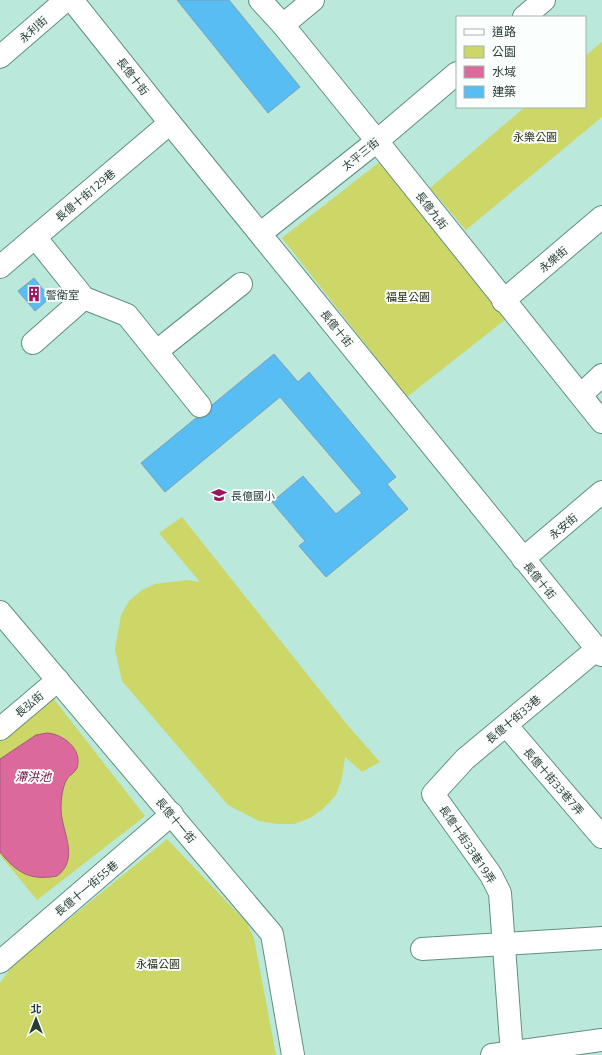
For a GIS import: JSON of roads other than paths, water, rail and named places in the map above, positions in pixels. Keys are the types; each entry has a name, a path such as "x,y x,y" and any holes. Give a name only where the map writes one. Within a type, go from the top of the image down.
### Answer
{"street":[{"name":"永利街","path":"0,57 66,0"},
{"name":"長億十街","path":"72,0 599,652"},
{"name":"長億九街","path":"260,0 283,25 377,141 503,301 602,422"},
{"path":"283,25 313,0"},
{"path":"525,16 544,0"},
{"name":"太平三街","path":"261,233 377,141 456,74"},
{"name":"長億十街129巷","path":"0,267 170,123"},
{"name":"永樂街","path":"503,301 602,217"},
{"path":"35,237 84,298 127,315 200,406"},
{"path":"157,351 241,284"},
{"path":"33,343 84,298"},
{"path":"581,395 602,375"},
{"name":"永安街","path":"523,559 602,492"},
{"name":"長億十一街","path":"0,612 272,934 293,1055"},
{"name":"長億十街33巷","path":"433,794 466,759 506,725 599,652"},
{"name":"長弘街","path":"0,728 58,680"},
{"name":"長億十街33巷7弄","path":"506,725 602,837"},
{"name":"長億十街33巷19弄","path":"433,794 494,881 500,893 505,943 505,1054 602,1040"},
{"name":"長億十一街55巷","path":"0,962 172,814"},
{"path":"422,949 602,938"}],"water":[{"name":"滯洪池","path":"47,733 59,736 70,744 77,755 78,761 76,770 65,783 62,798 62,818 69,853 67,862 64,869 57,876 39,877 25,874 18,870 0,852 0,759 36,735"}],"place":[{"name":"警衛室","path":"34,294"},
{"name":"長億國小","path":"219,495"}],"park label":[{"name":"永樂公園","path":"535,136"},
{"name":"福星公園","path":"408,296"},
{"name":"永福公園","path":"158,963"}]}
